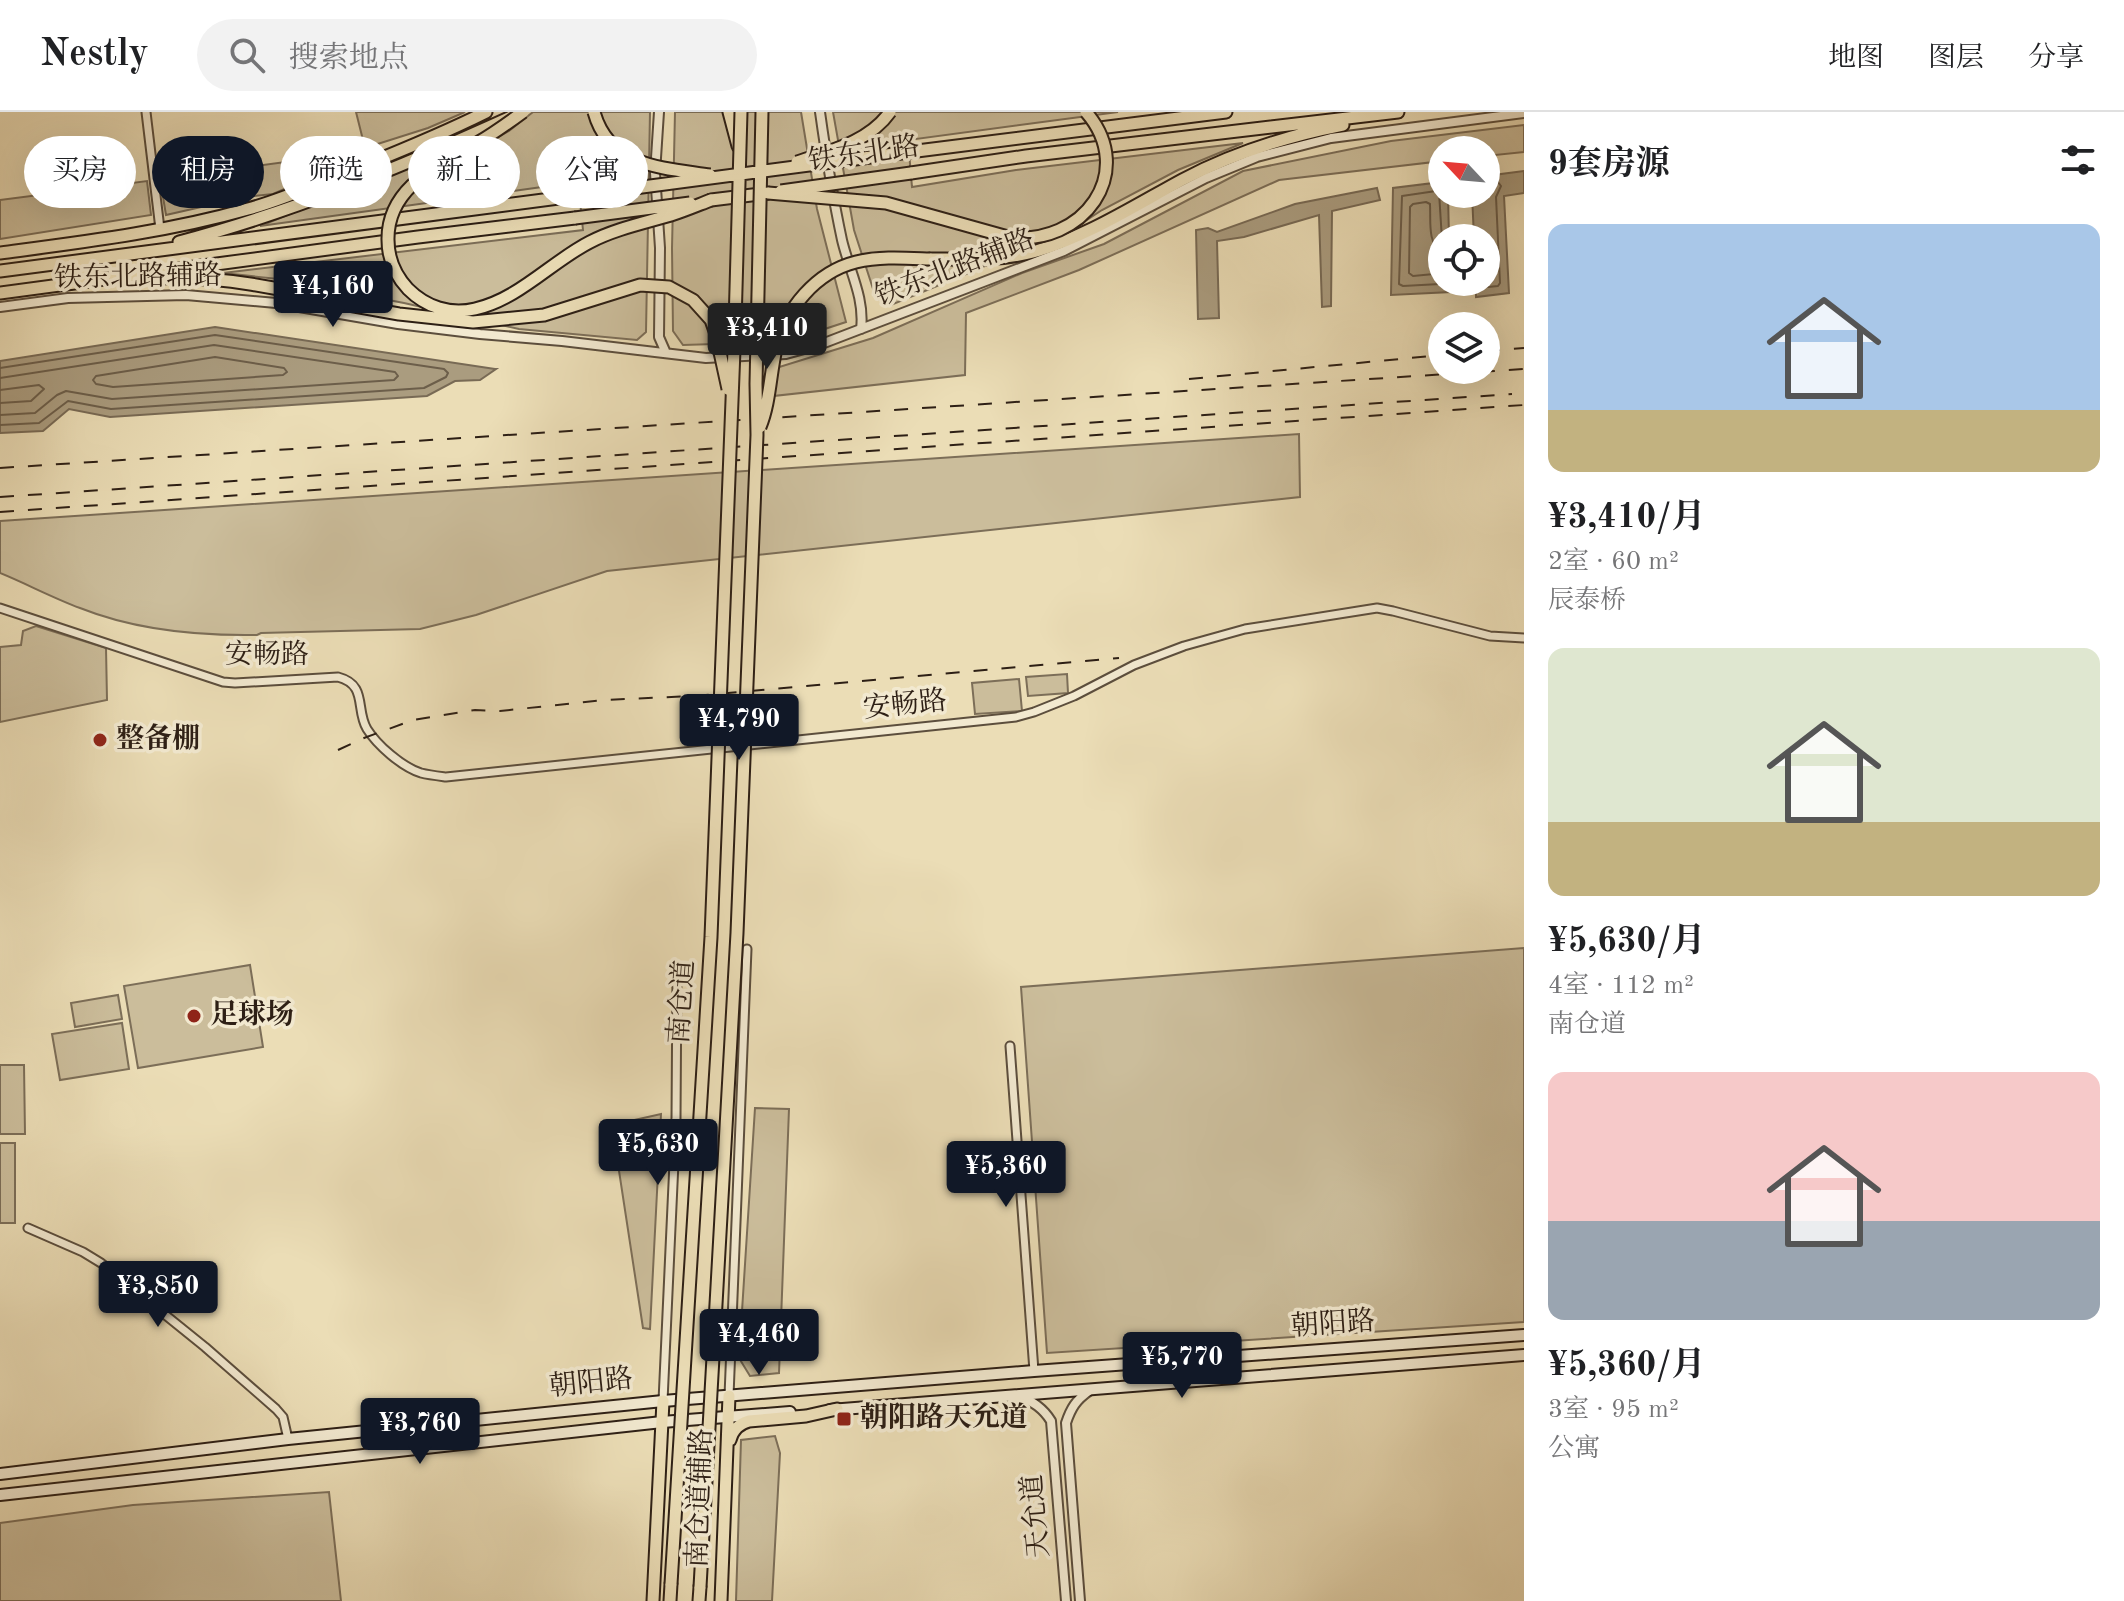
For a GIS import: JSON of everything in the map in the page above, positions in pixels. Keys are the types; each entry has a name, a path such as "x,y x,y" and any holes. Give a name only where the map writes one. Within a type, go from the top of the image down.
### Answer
{"main road":[{"path":"0,253 160,229 245,210 420,143 486,112"},
{"path":"522,112 500,129 424,174 403,194 392,213 388,225 388,248 397,276 412,292 433,306 456,311 482,307 526,285 571,253 601,237 711,200"},
{"path":"0,271 138,254 279,213 444,148 522,112"},
{"path":"594,112 599,128 608,140 620,152 635,160 652,166 723,177"},
{"path":"729,112 740,152"},
{"path":"731,406 741,112"},
{"path":"757,435 762,112"},
{"path":"760,159 768,112"},
{"path":"773,170 850,144 878,126 890,112"},
{"path":"768,193 886,203 1017,238 1049,235 1081,218 1094,203 1102,185 1106,165 1104,150 1094,123 1086,112"},
{"name":"铁东北路","path":"138,254 1226,112"},
{"name":"铁东北路","path":"103,280 1026,156 1398,112"},
{"path":"757,435 763,422 782,328 800,299 824,277 851,264 878,258 985,260 1031,253 1074,237 1210,166 1255,148 1297,134 1390,113"},
{"path":"0,293 103,280 209,279 278,288 399,314 473,322 544,315 640,285 669,287 693,300 711,320 731,406"},
{"name":"南仓道","path":"670,1601 711,937 731,406"},
{"name":"南仓道","path":"699,1601 737,933 757,435"},
{"name":"朝阳路","path":"0,1474 288,1439 663,1401 1524,1335"},
{"name":"朝阳路","path":"0,1495 662,1422 1524,1355"},
{"name":"南仓道辅路","path":"721,1601 729,1396"},
{"name":"南仓道辅路","path":"653,1601 663,1401"},
{"path":"727,1448 740,1424 837,1409"},
{"path":"155,1456 157,1478"}],"street":[{"path":"146,112 160,229"},
{"path":"659,112 655,173 660,248 659,337 666,353"},
{"path":"820,112 842,242 860,299 863,315 861,329"},
{"name":"铁东北路辅路","path":"0,307 68,298 152,295 222,297 398,324 706,358 786,354 819,345 1064,251 1206,178 1257,157 1331,138 1524,113"},
{"name":"安畅路","path":"0,608 223,682 348,679 357,689 366,727 388,753 419,772 446,777 1016,717 1074,696 1134,665 1184,646 1245,629 1377,608 1490,636 1524,638"},
{"path":"729,1396 747,949"},
{"path":"663,1401 676,1119 677,973"},
{"path":"1010,1046 1034,1371"},
{"path":"28,1228 83,1252 122,1279 276,1409 283,1417 288,1439"},
{"name":"天允道","path":"1080,1601 1066,1423 1072,1407 1089,1391"},
{"name":"天允道","path":"1019,1396 1033,1401 1051,1421 1066,1601"}],"shaded area":[{"path":"356,112 465,112 392,139 392,136 362,136"},
{"path":"533,112 650,112 646,332 637,340 519,329 278,279 223,273 583,230 581,208 648,208 648,136 536,136 536,188 520,190 520,136 500,136"},
{"path":"675,112 801,112 817,209 846,322 785,342 683,345 673,331"},
{"path":"833,112 1118,112 908,140 912,187 1016,170 1243,143 1178,170 1079,225 891,305 876,298 854,230"},
{"path":"1524,125 1524,152 1500,155 1500,136 1433,136"},
{"path":"1428,137 1428,163 1279,180 1079,270 966,313 965,375 773,396 776,368 873,338 1022,273 1104,244 1243,171"},
{"path":"280,163 280,191 264,195 264,165"},
{"path":"408,167 408,206 392,208 392,173"},
{"path":"147,181 151,215 0,239 0,200 24,197 24,208 136,208 136,182"},
{"path":"165,208 197,208 166,215"},
{"path":"305,208 390,208 260,226"},
{"path":"1299,434 1300,497 607,571 476,615 420,629 257,635 167,630 101,616 0,573 0,521"},
{"path":"36,626 106,648 107,700 0,722 0,647 21,645 23,631"},
{"path":"1067,674 1068,693 1028,696 1026,677"},
{"path":"1019,679 1022,711 975,714 972,683"},
{"path":"1524,948 1524,1322 1047,1353 1021,987"},
{"name":"足球场","path":"250,965 263,1047 138,1068 124,986"},
{"path":"118,995 122,1019 75,1027 71,1003"},
{"path":"122,1023 129,1069 60,1080 52,1034"},
{"path":"0,1065 24,1065 25,1134 0,1134"},
{"path":"755,1108 789,1109 779,1373 750,1376 739,1358"},
{"path":"661,1114 650,1329 643,1328 612,1125"},
{"path":"0,1143 15,1143 15,1223 0,1223"},
{"path":"775,1436 780,1453 772,1601 736,1601 741,1440"},
{"path":"329,1492 341,1601 0,1601 0,1523 133,1505"}],"water":[{"path":"1524,171 1524,193 1504,196 1509,293 1500,294 1500,224 1473,224 1473,208 1500,208 1500,174"},
{"path":"1428,184 1428,208 1448,208 1449,224 1428,224 1428,293 1391,295 1393,188"},
{"path":"1377,188 1380,200 1332,211 1331,306 1322,307 1319,215 1244,237 1217,241 1219,318 1198,319 1196,230 1208,228 1217,232 1295,204"},
{"path":"215,327 496,369 480,380 455,381 427,396 110,417 69,409 43,431 0,433 0,361"}],"railway":[{"path":"1500,350 1524,348"},
{"path":"1189,379 1428,356"},
{"path":"0,468 1524,369"},
{"path":"0,497 1512,394"},
{"path":"0,512 1524,405"},
{"path":"338,750 413,720 475,710 500,711 604,700 694,696 1119,658"}],"place":[{"name":"整备棚","path":"100,740"},
{"name":"足球场","path":"194,1016"},
{"name":"朝阳路天允道","path":"844,1419"}]}
